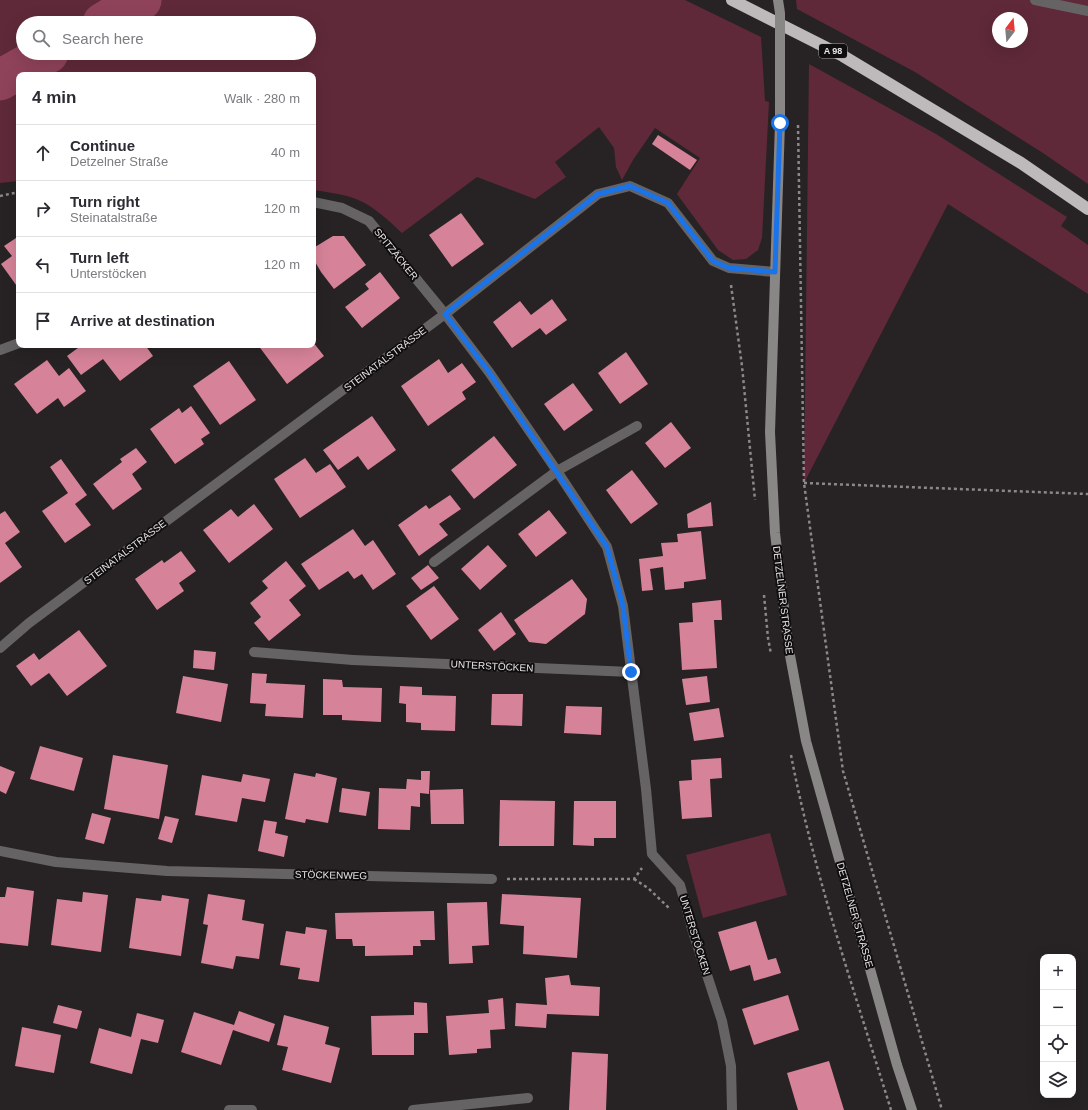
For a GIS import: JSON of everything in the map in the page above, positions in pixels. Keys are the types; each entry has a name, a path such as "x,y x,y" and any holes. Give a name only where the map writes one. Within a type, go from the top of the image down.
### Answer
{"highway":[{"name":"A 98","path":"732,0 843,56 1021,163 1088,209"}],"street":[{"name":"DETZELNER STRASSE","path":"778,0 780,13 780,123 770,432 775,533 789,650 806,741 895,1058 912,1110"},
{"path":"1035,0 1088,11"},
{"name":"STEINATALSTRASSE","path":"0,648 29,623 445,314 598,194 630,186 668,203 713,261 729,268 775,272"},
{"name":"SPITZÄCKER","path":"316,203 342,208 369,221 445,314"},
{"path":"445,314 489,372 607,547 623,606 652,854"},
{"path":"0,350 16,344"},
{"path":"434,562 557,471 638,426"},
{"name":"UNTERSTÖCKEN","path":"254,652 353,660 631,672"},
{"name":"STÖCKENWEG","path":"0,851 56,862 167,871 492,879"},
{"name":"UNTERSTÖCKEN","path":"652,854 680,885 693,932 722,1021 731,1066 732,1110"},
{"path":"413,1110 528,1098"},
{"path":"229,1110 252,1110"}],"path":[{"path":"798,118 804,483 843,771 942,1110"},
{"path":"0,196 16,193"},
{"path":"804,483 1088,494"},
{"path":"634,878 652,854"},
{"path":"492,879 634,878 648,888 670,910"}],"shaded area":[{"path":"0,0 685,0 761,37 765,101 769,102 762,238 758,250 746,259 733,260 718,250 677,194 700,158 655,128 633,160 622,180 616,167 614,148 599,127 555,162 566,177 535,199 477,177 402,233 381,214 363,202 335,193 316,190 316,72 16,72 16,181 0,183"},
{"path":"796,0 1088,0 1088,184 1043,153 915,72 797,9"},
{"path":"809,64 936,134 1067,217 1061,226 1088,245 1088,294 948,204 804,483"},
{"path":"770,833 787,895 703,918 686,855"}],"building":[{"path":"658,135 697,160 690,170 652,144"},
{"path":"461,213 484,244 452,267 429,235"},
{"path":"333,236 344,236 366,265 334,289 316,263 316,246"},
{"path":"16,238 16,285 1,264 12,256 4,246"},
{"path":"380,272 400,298 362,328 345,307 369,289 365,284"},
{"path":"552,299 567,320 546,335 540,328 512,348 493,322 520,301 531,315"},
{"path":"316,346 324,356 287,384 260,348 316,348"},
{"path":"78,348 147,348 153,356 120,381 103,359 81,375 67,356"},
{"path":"626,352 648,384 620,404 598,373"},
{"path":"439,359 448,373 462,363 476,382 462,392 466,399 428,426 401,386"},
{"path":"47,360 59,376 69,368 86,391 64,407 58,398 37,414 14,384"},
{"path":"229,361 256,400 220,425 193,386"},
{"path":"573,383 593,410 564,431 544,404"},
{"path":"191,406 210,433 201,439 204,444 175,464 150,429 179,408 182,413"},
{"path":"372,416 396,450 368,470 358,456 338,470 323,450"},
{"path":"671,422 691,448 665,468 645,443"},
{"path":"494,436 517,465 474,499 451,470"},
{"path":"136,448 147,462 132,474 142,489 113,510 93,484 122,462 120,459"},
{"path":"305,458 316,473 330,464 346,487 300,518 274,479"},
{"path":"61,459 87,495 75,504 91,525 65,543 42,511 68,493 50,467"},
{"path":"632,470 658,504 631,524 606,490"},
{"path":"450,495 461,509 439,524 448,535 419,556 398,525 426,505 429,509"},
{"path":"711,502 713,526 688,528 687,514"},
{"path":"254,504 273,529 229,563 203,530 231,509 238,517"},
{"path":"549,510 567,533 536,557 518,534"},
{"path":"5,511 20,532 5,543 22,567 0,583 0,514"},
{"path":"353,529 365,546 373,540 396,574 373,590 362,574 354,579 348,571 319,590 301,564"},
{"path":"701,531 706,579 684,582 684,588 665,590 663,567 650,569 653,590 642,591 639,559 663,556 661,543 678,542 677,534"},
{"path":"488,545 507,566 480,590 461,569"},
{"path":"181,551 196,571 179,583 184,591 157,610 135,579 162,560 164,563"},
{"path":"286,561 306,586 289,600 301,615 269,641 254,623 261,617 250,603 268,588 262,581"},
{"path":"428,565 439,578 421,590 411,578"},
{"path":"572,579 587,599 585,614 546,644 529,642 514,620"},
{"path":"434,586 459,619 431,640 406,606"},
{"path":"721,600 722,620 714,620 717,668 682,670 679,623 693,622 692,603"},
{"path":"501,612 516,634 494,651 478,630"},
{"path":"79,630 107,666 67,696 49,673 31,686 16,666 34,653 39,660"},
{"path":"194,650 216,652 214,670 193,668"},
{"path":"252,673 267,674 266,683 305,685 303,718 265,716 266,704 250,703"},
{"path":"183,676 228,684 221,722 176,713"},
{"path":"707,676 710,702 686,705 682,679"},
{"path":"323,679 342,680 343,687 382,688 381,722 342,720 342,715 323,715"},
{"path":"400,686 422,687 422,695 456,696 455,731 421,730 421,723 406,722 406,704 399,703"},
{"path":"492,694 523,694 522,726 491,725"},
{"path":"566,706 602,707 601,735 564,733"},
{"path":"719,708 724,737 694,741 689,713"},
{"path":"40,746 83,758 74,791 30,779"},
{"path":"113,755 168,765 159,819 104,809"},
{"path":"721,758 722,778 710,779 712,817 682,819 679,781 692,780 691,760"},
{"path":"0,766 15,772 6,794 0,791"},
{"path":"421,771 430,771 429,794 420,793 420,807 411,806 410,830 378,829 379,788 406,789 407,779 421,780"},
{"path":"294,773 315,777 316,773 337,778 328,823 306,819 305,823 285,819"},
{"path":"243,774 270,779 265,802 242,798 237,822 195,815 202,775 241,782"},
{"path":"342,788 370,792 366,816 339,812"},
{"path":"463,789 464,824 431,824 430,790"},
{"path":"500,800 555,801 554,846 499,846"},
{"path":"574,801 616,801 616,838 594,838 594,846 573,845"},
{"path":"92,813 111,818 104,844 85,839"},
{"path":"165,816 179,819 172,843 158,839"},
{"path":"264,820 277,822 275,833 288,836 284,857 258,851"},
{"path":"7,887 34,891 28,946 0,943 0,897 5,897"},
{"path":"83,892 108,895 101,952 51,945 57,899 82,902"},
{"path":"208,894 245,900 242,920 264,924 259,959 236,956 233,969 201,963 208,925 203,924"},
{"path":"502,894 581,898 577,958 523,954 524,926 500,924"},
{"path":"162,895 189,899 181,956 129,948 136,898 161,901"},
{"path":"487,902 489,945 472,946 473,963 449,964 447,903"},
{"path":"434,911 435,940 420,940 421,946 413,946 413,955 365,956 365,946 353,946 352,939 336,939 335,913"},
{"path":"756,921 768,960 776,958 781,973 754,981 750,965 730,971 718,932"},
{"path":"306,927 327,930 319,982 298,979 300,968 280,965 286,931 305,934"},
{"path":"569,975 571,985 600,987 599,1016 547,1014 546,1028 515,1026 516,1003 547,1005 545,978"},
{"path":"788,995 799,1030 754,1045 742,1009"},
{"path":"503,998 505,1029 490,1030 491,1048 477,1049 477,1053 449,1055 446,1016 489,1013 488,1000"},
{"path":"414,1002 427,1003 428,1033 414,1033 414,1055 372,1055 371,1016 414,1015"},
{"path":"58,1005 82,1011 77,1029 53,1023"},
{"path":"239,1011 275,1024 269,1042 233,1030 221,1065 181,1052 194,1012 234,1025"},
{"path":"137,1013 164,1020 158,1043 141,1039 132,1074 90,1063 99,1028 131,1037"},
{"path":"284,1015 329,1027 325,1044 340,1048 331,1083 282,1070 288,1047 277,1045"},
{"path":"22,1027 61,1035 54,1073 15,1066"},
{"path":"572,1052 608,1054 606,1110 569,1110"},
{"path":"829,1061 844,1110 798,1110 787,1073"}],"waterway":[{"path":"115,16 141,0"},
{"path":"0,80 36,60"}],"route":[{"path":"631,672 623,606 607,547 489,372 445,314 598,194 630,186 668,203 713,261 729,268 775,272 780,123"}]}
